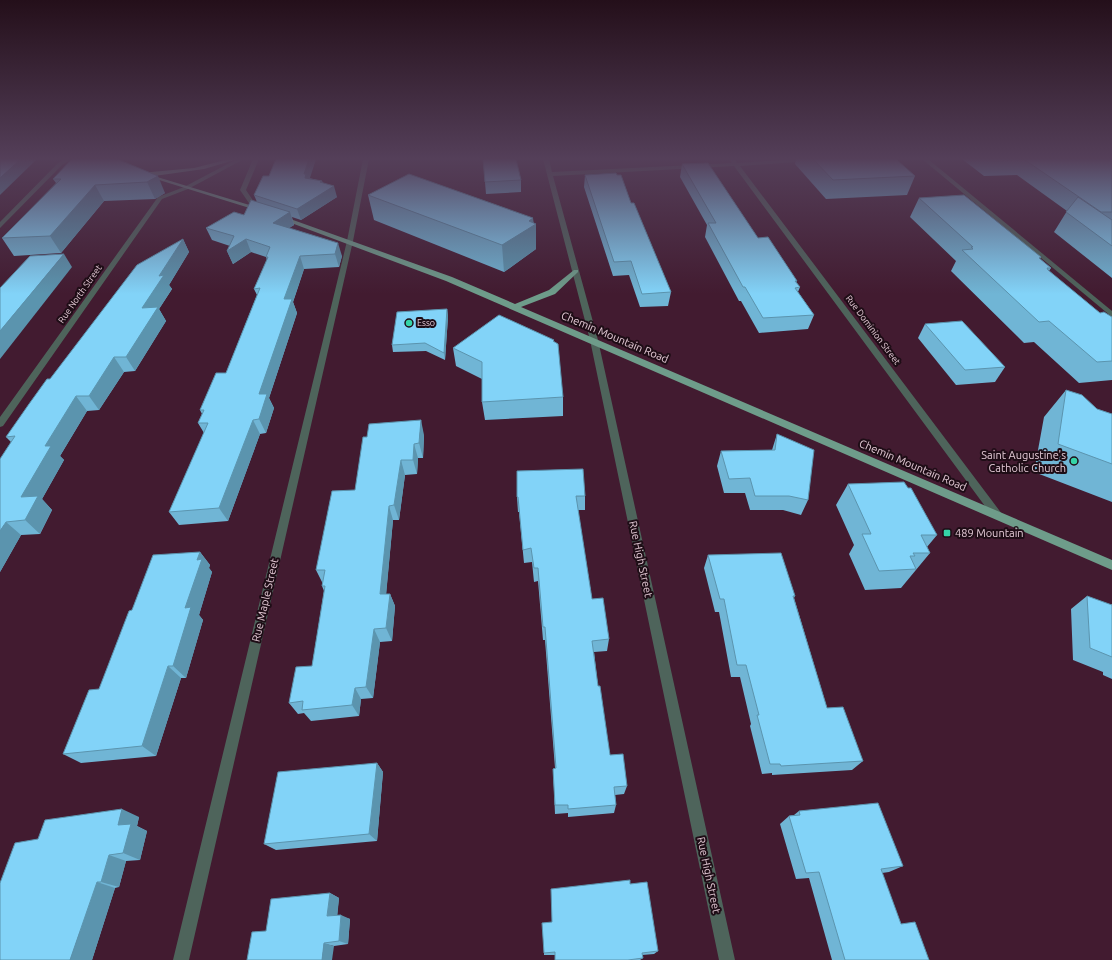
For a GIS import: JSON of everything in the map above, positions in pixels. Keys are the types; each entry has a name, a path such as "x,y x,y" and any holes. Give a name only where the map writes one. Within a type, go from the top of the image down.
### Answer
{"main road":[{"name":"Chemin Mountain Road","path":"241,204 350,241 449,279 594,340 1112,565"},
{"path":"515,307 552,292 576,271"}],"street":[{"path":"0,226 21,204"},
{"name":"Rue North Street","path":"0,424 156,204"},
{"path":"252,204 255,208"},
{"name":"Rue Maple Street","path":"181,960 350,241 357,204"},
{"name":"Rue High Street","path":"558,204 594,340 727,960"},
{"name":"Rue Dominion Street","path":"765,204 828,286 997,514"},
{"path":"978,204 1112,315"}],"building":[{"path":"36,204 78,204 50,236 2,238"},
{"path":"249,204 263,204 290,212 273,223 338,243 335,254 300,256 284,299 292,299 259,394 267,394 259,419 253,420 219,508 169,512 208,423 198,423 204,410 200,410 216,373 226,373 260,288 254,289 268,257 266,257 270,247 246,239 227,251 234,236 206,228 234,212 244,215"},
{"path":"281,204 305,204 297,209"},
{"path":"392,204 493,204 533,218 529,221 536,224 502,245"},
{"path":"595,204 634,204 671,292 642,294 631,261 614,262"},
{"path":"705,204 735,204 758,238 768,237 800,287 795,288 814,315 763,318 745,287 743,287 708,223 716,223"},
{"path":"925,204 975,204 1041,257 1039,258 1051,268 1047,268 1048,270 1100,313 1104,312 1112,317 1112,361 1097,362 1049,321 1039,322 962,250 973,249 971,247 973,247"},
{"path":"1073,204 1088,204 1112,220 1112,246 1066,212"},
{"path":"1089,204 1112,204 1112,212 1101,212"},
{"path":"183,239 159,276 164,275 142,308 158,307 126,357 114,357 89,396 76,396 45,446 51,446 21,497 38,496 25,520 6,522 0,531 0,459 15,436 6,437 47,379 50,379 137,265"},
{"path":"64,254 0,331 0,288 30,256"},
{"path":"447,309 444,353 425,343 392,345 397,312"},
{"path":"499,315 554,340 553,341 558,344 563,397 482,402 482,362 453,348"},
{"path":"962,321 1005,367 965,370 925,324"},
{"path":"1066,390 1082,395 1097,409 1112,414 1112,464 1058,444"},
{"path":"421,420 419,443 414,444 413,460 401,460 394,505 389,506 380,594 390,594 386,628 374,629 366,687 355,688 352,705 302,710 303,701 289,703 296,667 312,666 325,586 322,586 325,570 316,570 332,491 355,490 363,437 367,437 369,424"},
{"path":"777,434 814,450 808,500 789,496 755,496 750,478 729,479 721,451 775,450"},
{"path":"583,469 585,496 576,496 592,599 603,598 609,639 592,641 598,686 600,686 610,755 623,754 627,786 614,787 616,805 568,809 568,805 555,805 553,769 556,768 545,627 543,627 538,568 534,568 531,548 523,550 517,497 517,471"},
{"path":"904,482 908,488 911,488 937,535 921,535 930,553 913,553 915,556 910,556 916,569 879,571 862,534 871,534 848,484"},
{"path":"200,552 197,560 202,559 185,608 191,607 173,666 168,666 142,746 63,754 89,690 99,689 129,611 132,610 153,555"},
{"path":"781,553 827,708 843,707 863,761 781,766 780,764 770,764 746,665 737,665 724,599 720,599 708,555"},
{"path":"1087,596 1112,605 1112,657 1090,648"},
{"path":"377,763 369,834 264,844 278,772"},
{"path":"878,803 903,866 881,869 901,924 915,922 929,960 845,960 819,872 806,873 789,816 800,815 799,811"},
{"path":"122,809 118,825 131,824 123,853 109,855 101,882 97,882 70,960 0,960 0,883 15,843 38,839 45,820"},
{"path":"630,880 630,884 647,882 658,951 642,953 643,958 628,960 555,960 555,952 544,953 542,923 552,922 551,889"},
{"path":"330,893 327,916 341,915 339,941 324,943 322,960 247,960 252,932 266,931 271,899"}],"place":[{"name":"Esso","path":"409,323"},
{"name":"Saint Augustine's Catholic Church","path":"1074,461"},
{"name":"489 Mountain","path":"947,533"}]}
